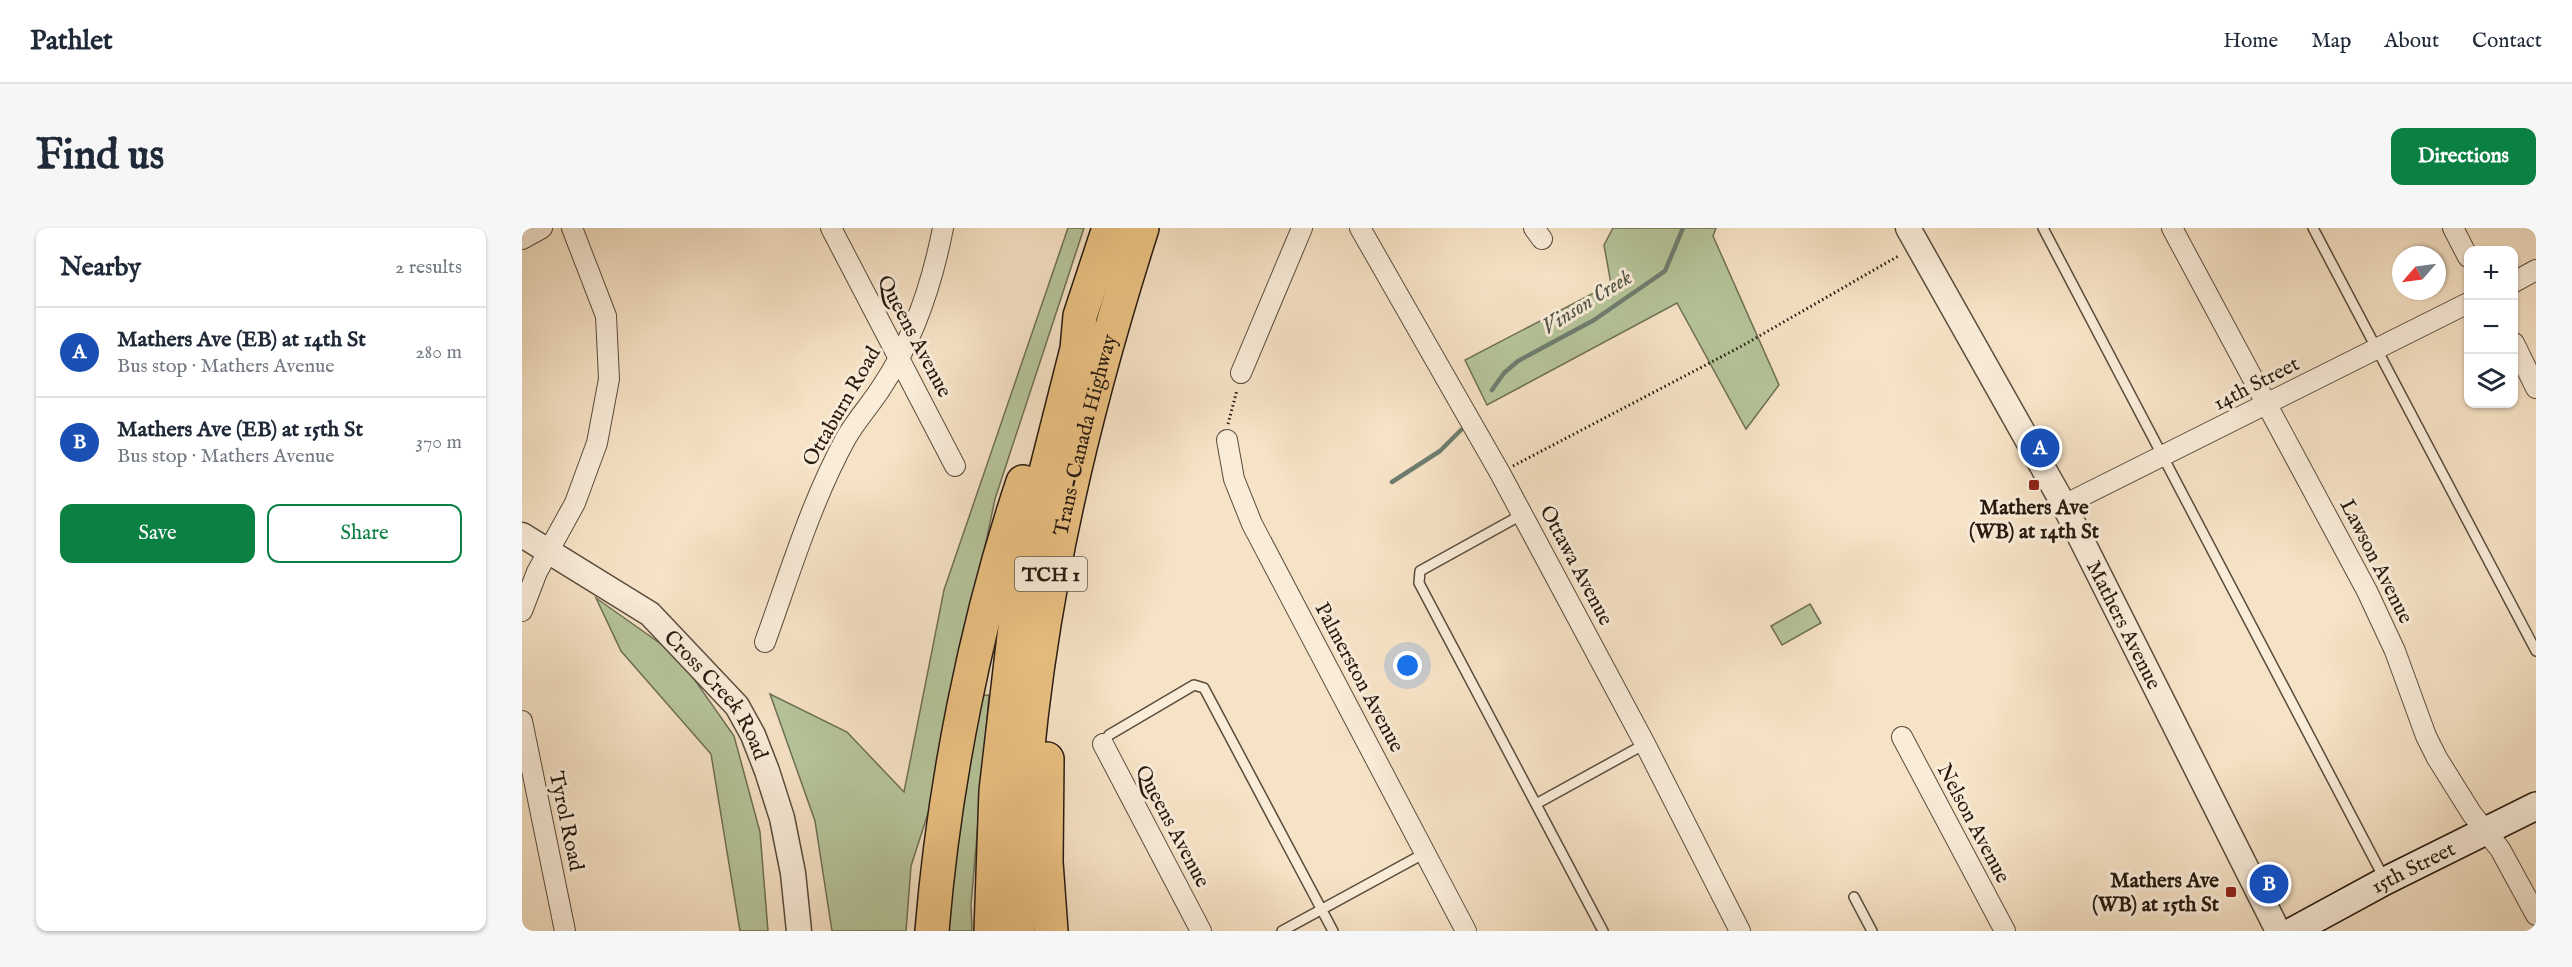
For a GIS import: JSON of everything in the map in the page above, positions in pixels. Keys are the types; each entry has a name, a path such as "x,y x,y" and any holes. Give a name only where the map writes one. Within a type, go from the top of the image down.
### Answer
{"highway":[{"name":"Trans-Canada Highway","path":"991,931 996,791 1017,609 1041,491 1077,349 1080,316 1109,228"},
{"name":"Trans-Canada Highway","path":"1018,931 1024,782 1044,614 1082,436 1142,228"},
{"path":"1051,931 1046,862 1046,800 1048,739 1059,616 1079,503 1132,261"},
{"path":"932,931 954,769 987,607 1021,487 1080,316"}],"main road":[{"name":"15th Street","path":"2293,931 2385,881 2536,806"}],"street":[{"path":"522,239 542,228"},
{"path":"522,611 549,550 575,503 597,443 609,379 606,316 572,228"},
{"name":"Queens Avenue","path":"831,228 955,466"},
{"name":"Ottaburn Road","path":"765,642 816,501 847,436 884,384 916,325 926,298 943,228"},
{"path":"1241,374 1302,228"},
{"name":"Ottawa Avenue","path":"1360,228 1500,473 1645,744 1740,931"},
{"name":"Lawson Avenue","path":"2172,228 2367,591 2395,651 2433,751 2472,814 2500,849 2536,915"},
{"path":"2453,228 2464,248"},
{"name":"Mathers Avenue","path":"1913,237 2064,505 2278,931"},
{"path":"2518,280 2536,270"},
{"name":"14th Street","path":"2064,505 2464,306"},
{"path":"2518,351 2536,388"},
{"name":"Palmerston Avenue","path":"1227,440 1233,479 1252,524 1466,931"},
{"name":"Cross Creek Road","path":"522,535 650,614 737,706 753,735 782,818 793,873 799,931"},
{"name":"Tyrol Road","path":"522,721 565,931"},
{"name":"Nelson Avenue","path":"1902,737 2005,931"},
{"name":"Queens Avenue","path":"1103,744 1201,931"}],"lane":[{"path":"2043,228 2385,881"},
{"path":"2313,228 2536,651"},
{"path":"1522,514 1420,571 1419,583 1603,931"},
{"path":"1103,744 1109,735 1194,686 1204,688 1333,931"},
{"path":"1536,804 1645,744"},
{"path":"1282,931 1425,853"},
{"path":"1854,897 1872,931"}],"path":[{"path":"1500,473 1742,346 1913,237"},
{"path":"1227,440 1228,418 1241,374"}],"green space":[{"path":"1068,228 1084,228 995,499 930,807 911,866 906,931 832,931 815,821 770,694 847,732 904,792 944,590"},
{"path":"1613,228 1716,228 1713,236 1779,385 1746,429 1677,303 1487,405 1465,360 1611,284 1604,245"},
{"path":"596,598 678,656 734,736 760,832 768,931 740,931 711,754 621,651"},
{"path":"1810,604 1821,623 1782,645 1771,626"},
{"path":"989,695 971,905 972,931 945,931 976,696"}],"waterway":[{"name":"Vinson Creek","path":"1492,390 1504,373 1518,361 1594,320 1665,271 1683,228"},
{"name":"Vinson Creek","path":"1392,482 1440,451 1461,430"}],"place":[{"name":"Mathers Ave (EB) at 14th St","path":"2040,448"},
{"name":"Mathers Ave (WB) at 14th St","path":"2034,485"},
{"name":"Mathers Ave (EB) at 15th St","path":"2269,884"},
{"name":"Mathers Ave (WB) at 15th St","path":"2231,892"}]}
